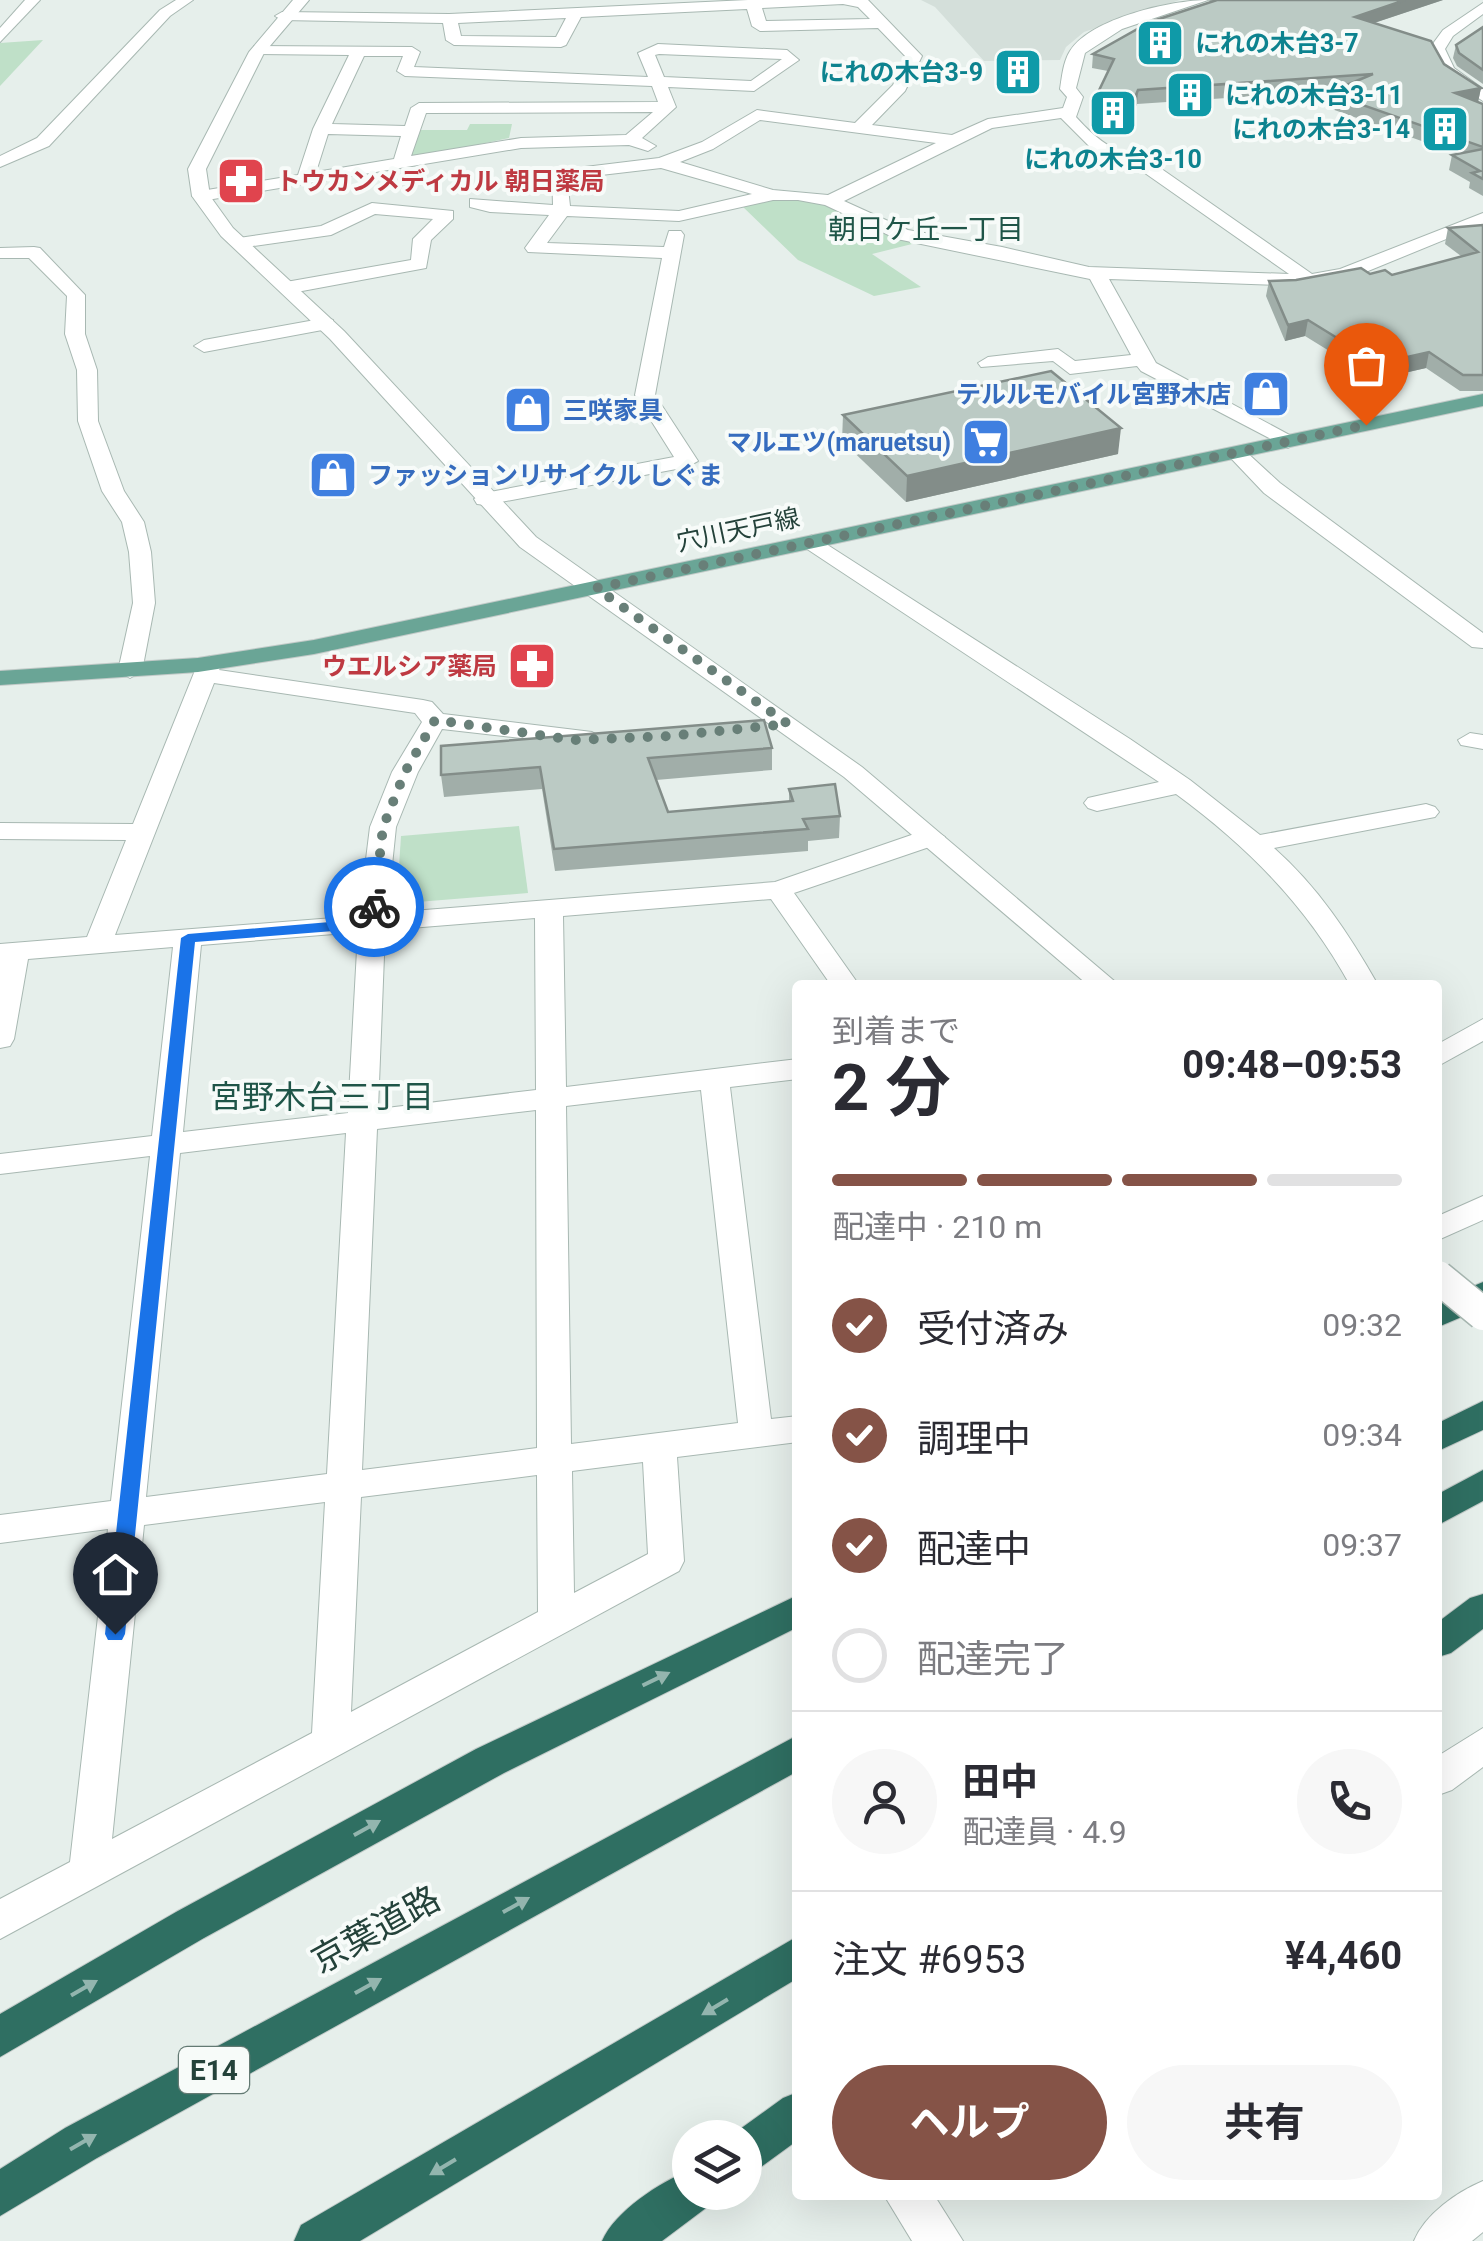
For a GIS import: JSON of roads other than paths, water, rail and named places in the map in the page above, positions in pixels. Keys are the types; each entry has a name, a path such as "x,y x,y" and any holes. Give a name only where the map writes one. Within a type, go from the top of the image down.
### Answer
{"highway":[{"path":"1442,1312 1483,1294"},
{"path":"1442,1436 1483,1414"},
{"path":"1442,1509 1483,1484"},
{"path":"1442,1639 1483,1608"},
{"path":"0,2037 190,1925 490,1761 792,1613"},
{"name":"京葉道路","path":"0,2194 81,2142 792,1754"},
{"path":"317,2241 792,1959"},
{"path":"762,2139 792,2117"},
{"path":"626,2241 672,2206"}],"main road":[{"name":"穴川天戸線","path":"0,678 208,669 1483,400"}],"street":[{"path":"0,162 43,142 165,13 186,0"},
{"path":"302,0 282,16 258,49 198,169 201,196 238,243 326,324 484,499 528,542 788,724 932,837 1098,980"},
{"path":"282,16 449,19 574,14 595,6 843,0 863,3 914,56 912,69 892,96 857,130"},
{"path":"1201,0 1106,30 1088,41 1073,64 1068,89 1074,97 1068,118 1089,143 1125,164 1147,166 1309,280"},
{"path":"753,2 760,26 884,23"},
{"path":"0,8 30,4"},
{"path":"0,36 30,4"},
{"path":"1483,7 1448,32 1438,49 1442,65 1483,96"},
{"path":"449,19 454,40 561,42 574,14"},
{"path":"258,49 412,52 404,71 660,80 754,86 790,60 788,55 658,49 646,53 660,80 668,107"},
{"path":"306,180 321,129 358,51"},
{"path":"400,165 419,108 668,107"},
{"path":"630,140 668,107"},
{"path":"830,200 988,124 1069,112"},
{"path":"672,253 534,248 562,210 558,175 675,161 720,142 757,116 953,140"},
{"path":"321,129 409,131"},
{"path":"201,196 521,143 630,140 675,161 773,195 830,200 903,235 975,246 1044,265 1096,274 1309,280 1344,274 1483,218"},
{"path":"476,203 490,207 679,216 773,195"},
{"path":"238,243 325,231 372,208 447,215 422,240 420,264 286,288"},
{"path":"484,499 687,461 645,395 679,216"},
{"path":"0,253 34,252 76,295 75,334 87,370 88,421 113,491 133,522 140,552 144,602 130,670"},
{"path":"1096,274 1148,367 1288,442"},
{"path":"204,346 326,324"},
{"path":"988,363 1058,355 1070,368 1143,358"},
{"path":"1236,454 1272,488 1480,642"},
{"path":"812,542 1182,785 1258,843 1306,894 1350,954 1362,980"},
{"path":"96,946 208,669 422,706 435,720 574,740 612,738"},
{"path":"332,1738 372,923 383,827 405,772 435,720"},
{"path":"749,728 788,724"},
{"path":"1097,804 1182,785"},
{"path":"1258,843 1426,812"},
{"path":"0,831 142,832"},
{"path":"0,1039 8,953 778,890 932,837"},
{"path":"778,890 842,980"},
{"path":"550,909 556,1619"},
{"path":"89,1872 188,938"},
{"path":"1442,1054 1483,1028"},
{"path":"0,1164 792,1070"},
{"path":"714,1078 756,1434"},
{"path":"1442,1228 1483,1208"},
{"path":"1442,1280 1483,1314"},
{"path":"0,1529 128,1516 792,1430"},
{"path":"0,1920 666,1561 659,1447"},
{"path":"1442,1775 1483,1745"},
{"path":"910,2200 940,2241"},
{"path":"1437,2241 1483,2203"}],"place":[{"name":"にれの木台3-7","path":"1160,43"},
{"name":"にれの木台3-9","path":"1018,72"},
{"name":"にれの木台3-11","path":"1190,95"},
{"name":"にれの木台3-10","path":"1113,113"},
{"name":"にれの木台3-14","path":"1445,129"},
{"name":"トウカンメディカル 朝日薬局","path":"241,181"},
{"name":"テルルモバイル宮野木店","path":"1266,394"},
{"name":"三咲家具","path":"528,410"},
{"name":"マルエツ(maruetsu)","path":"986,442"},
{"name":"ファッションリサイクル しぐま","path":"333,475"},
{"name":"ウエルシア薬局","path":"532,666"}],"district":[{"name":"朝日ケ丘一丁目","path":"926,229"},
{"name":"宮野木台三丁目","path":"322,1097"}]}
